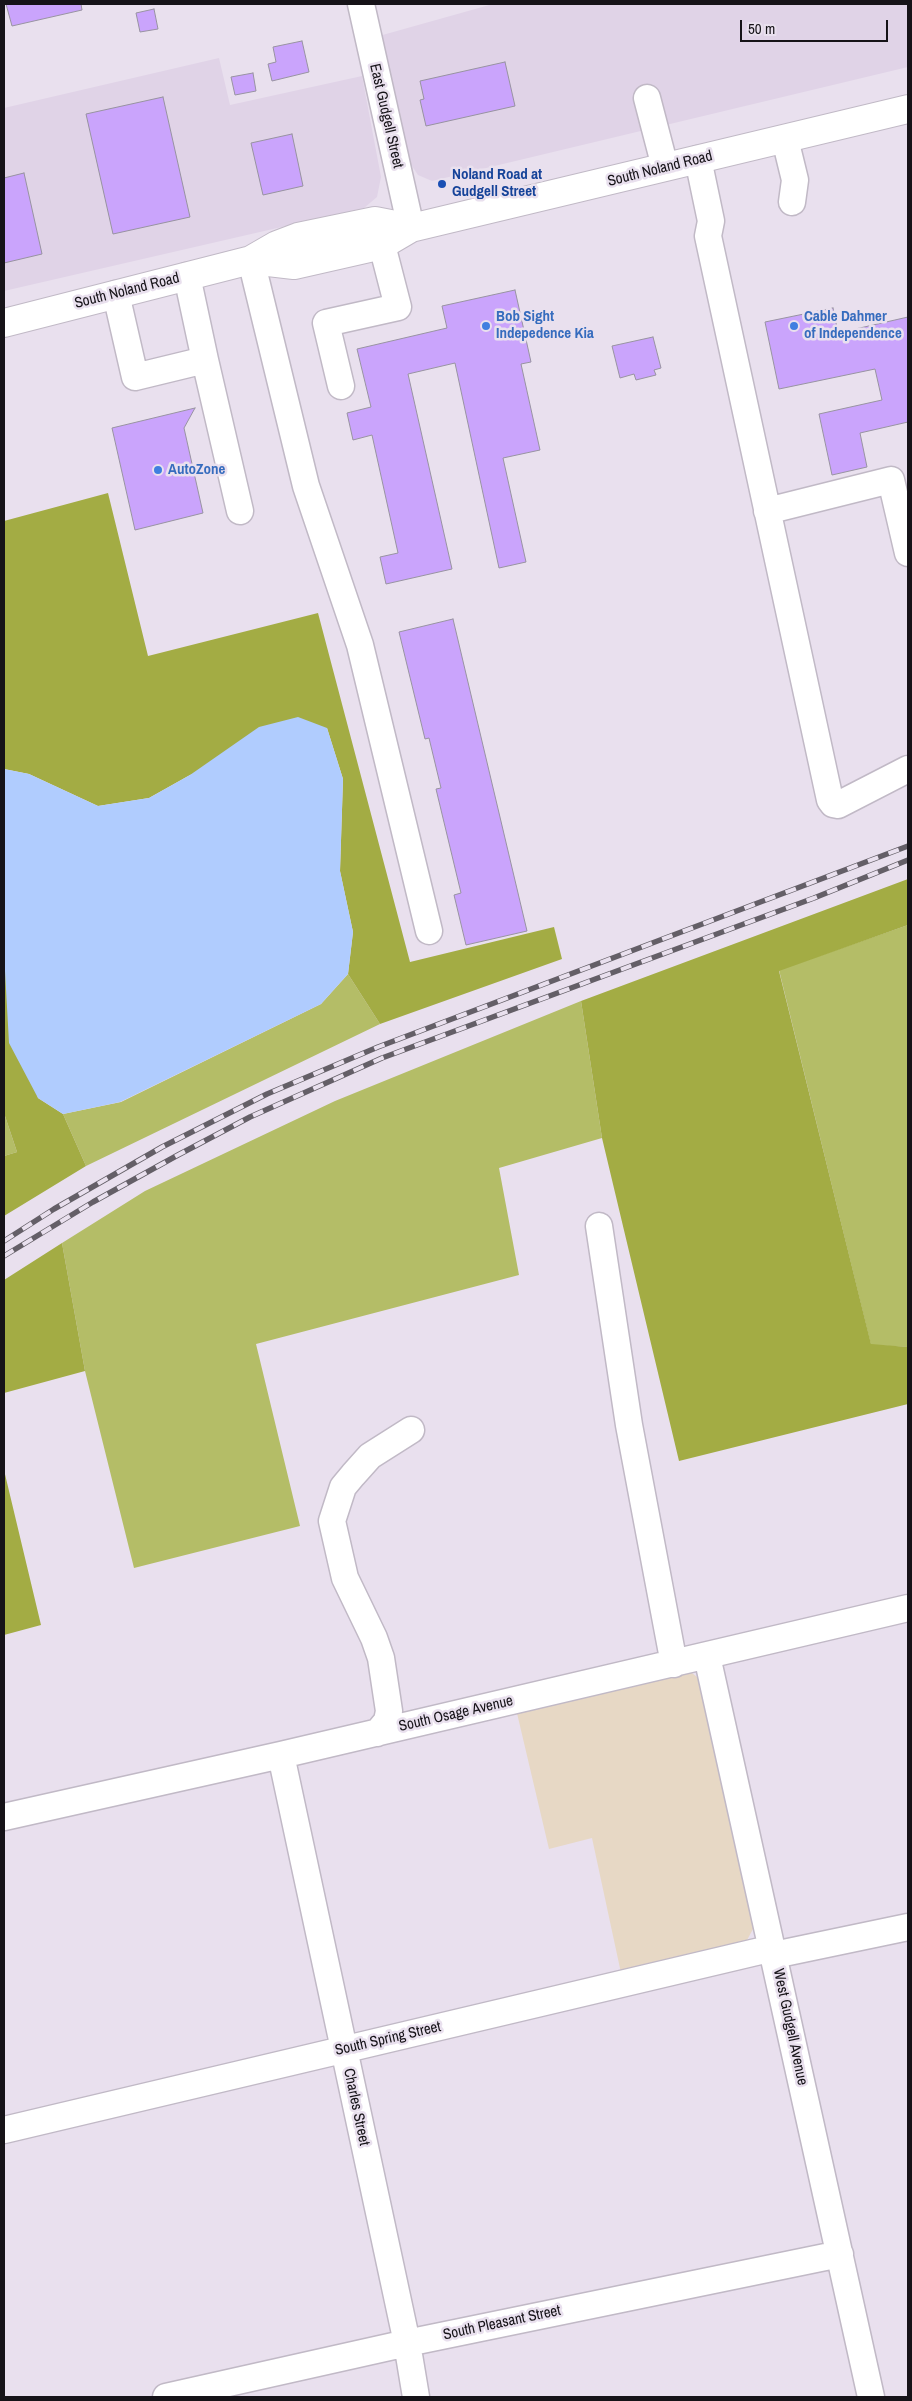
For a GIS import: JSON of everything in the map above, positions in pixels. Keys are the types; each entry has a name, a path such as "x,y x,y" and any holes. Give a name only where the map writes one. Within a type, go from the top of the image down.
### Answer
{"main road":[{"name":"South Noland Road","path":"251,260 294,265 382,245 411,228 908,109"},
{"name":"South Noland Road","path":"4,323 251,260 277,245 298,237 375,221 411,228"}],"street":[{"name":"East Gudgell Street","path":"361,4 411,228"},
{"path":"647,98 665,168"},
{"path":"785,139 795,180 792,202"},
{"path":"698,160 711,221 708,236 830,800 833,804 838,805 908,769"},
{"path":"341,386 326,323 398,307 382,245"},
{"path":"251,260 306,486 360,644 429,931"},
{"path":"187,276 240,511"},
{"path":"116,294 135,377 205,360"},
{"path":"768,511 891,480 908,553"},
{"path":"599,1226 624,1399 674,1664"},
{"path":"377,1733 387,1721 389,1712 380,1658 374,1638 345,1578 332,1521 343,1487 353,1475 370,1456 411,1430"},
{"name":"South Osage Avenue","path":"4,1817 377,1733 908,1608"},
{"name":"West Gudgell Avenue","path":"707,1656 774,1951 870,2397"},
{"name":"Charles Street","path":"281,1755 407,2343 416,2397"},
{"name":"South Spring Street","path":"4,2130 774,1951 908,1927"},
{"name":"South Pleasant Street","path":"166,2397 407,2343 840,2254"}],"shaded area":[{"path":"493,4 908,4 908,67 432,181 418,175 408,160 379,36"},
{"path":"219,58 230,105 362,76 381,177 377,197 364,208 4,291 4,108"},
{"path":"676,1673 692,1673 702,1681 754,1906 753,1929 746,1942 621,1973 592,1838 549,1849 516,1709"}],"green space":[{"path":"108,493 148,656 318,613 410,962 554,927 562,959 380,1024 348,974 353,932 340,871 343,779 327,728 190,775 149,798 98,806 29,774 4,769 4,521"},
{"path":"908,879 908,925 779,971 871,1344 908,1347 908,1404 679,1461 602,1138 581,1001"},
{"path":"908,925 908,1347 871,1345 779,970"},
{"path":"4,953 38,1098 63,1114 86,1166 4,1216 4,1156 17,1152 4,1113"},
{"path":"348,974 380,1024 86,1166 63,1114 121,1102 321,1004"},
{"path":"581,1001 602,1138 499,1168 519,1275 256,1344 300,1526 134,1568 85,1371 62,1243 145,1191 335,1101"},
{"path":"4,1113 17,1152 4,1156"},
{"path":"62,1243 85,1371 4,1393 4,1280"},
{"path":"4,1470 41,1625 4,1635"}],"water":[{"path":"298,717 327,728 343,779 340,871 353,932 348,974 321,1004 120,1102 63,1114 38,1098 9,1043 4,953 4,769 29,774 98,806 149,798 190,775 259,727"}],"building":[{"path":"6,4 81,4 82,10 12,26"},
{"path":"154,9 158,29 140,32 136,13"},
{"path":"302,41 309,72 272,81 268,64 276,62 273,47"},
{"path":"505,62 515,106 426,126 420,100 424,99 420,81"},
{"path":"253,73 256,91 235,95 231,77"},
{"path":"163,97 190,217 113,234 86,114"},
{"path":"292,134 303,186 263,195 251,143"},
{"path":"24,173 42,254 4,263 4,178"},
{"path":"515,290 531,362 521,364 540,450 503,458 526,562 499,568 455,363 408,374 452,569 386,584 380,557 398,553 372,435 353,440 347,413 371,407 357,349 447,328 442,306"},
{"path":"833,308 838,333 908,317 908,422 860,433 867,467 832,475 819,414 882,400 875,369 779,389 765,322"},
{"path":"653,337 661,368 654,370 656,375 636,380 634,374 620,378 612,346"},
{"name":"AutoZone","path":"195,408 184,428 203,513 135,530 112,428"},
{"path":"453,619 527,931 466,945 454,895 461,893 436,789 441,788 429,738 425,739 399,632"}],"railway":[{"path":"4,1241 54,1209 162,1147 267,1094 378,1047 908,846"},
{"path":"4,1256 93,1202 250,1117 382,1058 814,898 908,860"}],"place":[{"name":"Noland Road at Gudgell Street","path":"442,184"},
{"name":"Bob Sight Indepedence Kia","path":"486,326"},
{"name":"Cable Dahmer of Independence","path":"794,326"},
{"name":"AutoZone","path":"158,470"}]}
